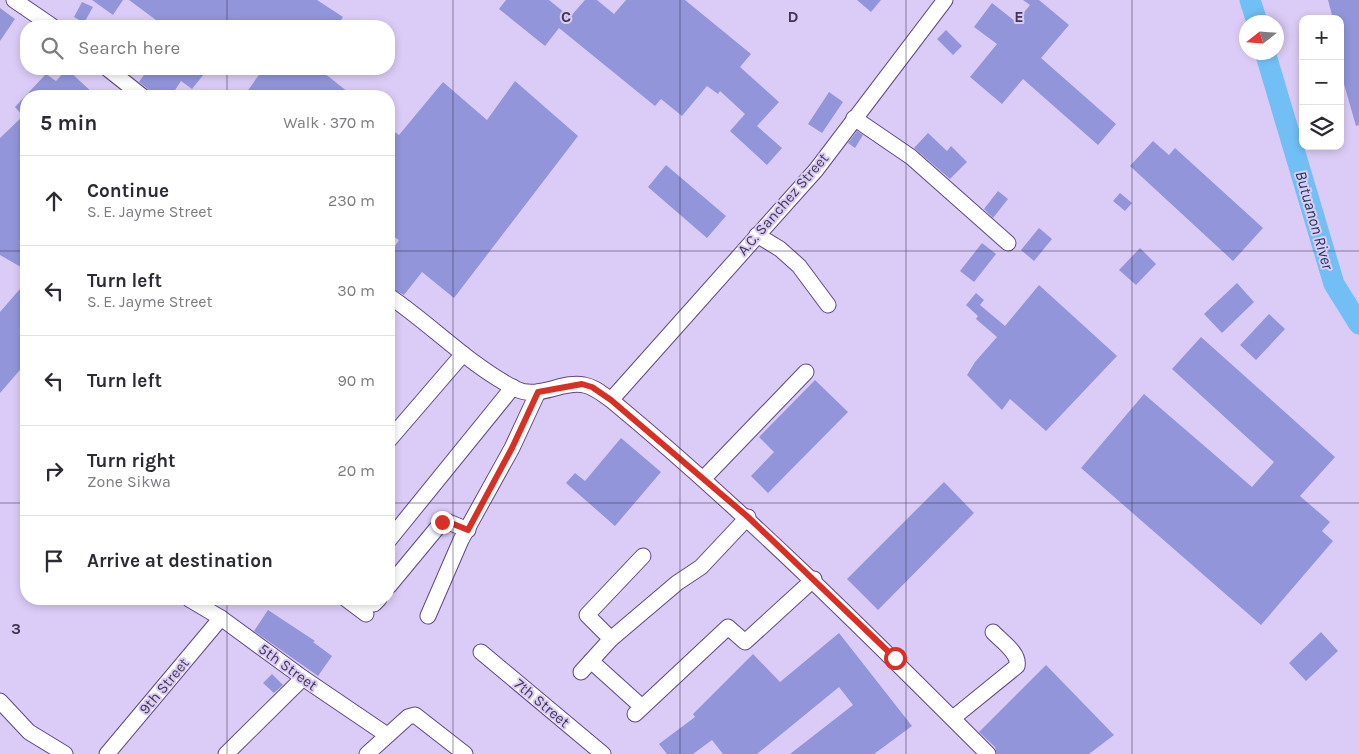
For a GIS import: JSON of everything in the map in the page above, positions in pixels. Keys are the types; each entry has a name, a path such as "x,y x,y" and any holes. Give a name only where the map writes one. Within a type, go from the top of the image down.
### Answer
{"street":[{"path":"14,0 43,20"},
{"name":"A.C. Sanchez Street","path":"611,400 816,170 945,0"},
{"path":"116,75 134,90"},
{"path":"854,118 911,157 1008,243"},
{"path":"757,236 780,249 799,266 828,305"},
{"path":"395,301 463,354 518,390 538,392 582,384 592,387 611,400 748,517 814,580 988,754"},
{"path":"395,433 463,354"},
{"path":"703,479 806,372"},
{"path":"395,533 513,387"},
{"path":"428,616 468,530 512,448 538,392"},
{"path":"748,517 702,566 677,582 612,639 586,667 639,711 728,626 745,642 814,580"},
{"path":"395,579 442,522 446,521 468,530"},
{"path":"612,639 586,615 643,556"},
{"name":"5th Street","path":"199,605 221,618 303,678 388,735"},
{"name":"9th Street","path":"107,754 221,618"},
{"path":"953,718 1017,666 1018,662 1015,655 993,632"},
{"name":"7th Street","path":"481,652 603,754"},
{"path":"226,754 303,678"},
{"path":"0,701 29,732 65,754"},
{"path":"367,754 408,717 415,715 465,754"}],"building":[{"path":"92,0 123,0 113,15"},
{"path":"129,0 317,0 343,17 341,20 156,20"},
{"path":"506,0 549,0 570,17 585,0 597,0 614,14 626,0 685,0 751,54 740,67 779,102 757,126 782,148 767,165 730,131 745,114 720,91 718,94 707,86 682,116 661,99 655,106 559,28 545,46 499,9"},
{"path":"857,0 881,0 871,12"},
{"path":"1023,0 1039,0 1069,25 1041,58 1116,124 1098,145 1023,79 1002,104 970,77 997,44 974,27 992,3 1016,22 1030,5"},
{"path":"1328,0 1359,0 1359,125 1356,126 1344,84 1344,15 1332,15"},
{"path":"82,2 93,7 86,20 79,20 74,17"},
{"path":"0,8 15,19 0,41"},
{"path":"946,30 962,46 953,55 937,39"},
{"path":"45,75 56,81 62,75 73,75 90,90 31,90"},
{"path":"144,75 203,75 192,89 181,81 175,90 148,90 139,82"},
{"path":"259,75 327,75 345,90 248,90"},
{"path":"515,81 578,136 454,298 422,272 404,295 395,290 395,246 399,240 395,238 395,132 399,135 443,82 487,120"},
{"path":"829,92 843,102 822,133 808,124"},
{"path":"20,102 20,113 15,107"},
{"path":"20,119 20,267 0,255 0,138"},
{"path":"857,131 863,135 855,148 848,143"},
{"path":"928,133 947,151 951,146 967,162 950,179 914,148"},
{"path":"1153,141 1169,155 1175,148 1263,228 1233,261 1130,166"},
{"path":"666,165 726,216 707,238 648,187"},
{"path":"998,191 1008,199 993,218 984,209"},
{"path":"1120,193 1132,203 1125,211 1113,201"},
{"path":"1039,228 1052,239 1034,261 1021,250"},
{"path":"982,243 996,254 974,282 960,271"},
{"path":"1140,248 1156,264 1136,285 1119,270"},
{"path":"1237,283 1254,302 1222,333 1204,314"},
{"path":"1039,285 1117,356 1046,431 1010,399 1002,410 967,375 975,362 997,337 976,319 978,316 966,305 976,293 984,300 980,305 1005,326"},
{"path":"20,289 20,370 0,393 0,312"},
{"path":"1269,314 1285,329 1256,360 1240,345"},
{"path":"1201,337 1335,457 1300,496 1330,522 1322,531 1333,541 1261,625 1081,468 1144,394 1252,487 1274,462 1172,369"},
{"path":"815,380 848,412 768,493 751,476 774,452 759,437"},
{"path":"621,438 661,472 615,526 566,483 575,473 585,481"},
{"path":"944,482 974,513 878,610 847,579"},
{"path":"268,610 315,641 313,642 332,656 318,676 254,631"},
{"path":"1321,632 1338,651 1306,681 1289,663"},
{"path":"839,633 912,726 874,754 790,754 853,705 839,687 757,754 723,754 712,740 693,754 667,754 659,744 695,717 693,714 753,654 780,682"},
{"path":"1046,665 1114,735 1089,754 997,754 995,747 979,732"},
{"path":"272,674 283,685 274,693 263,683"}],"waterway":[{"name":"Butuanon River","path":"1250,0 1255,15"},
{"name":"Butuanon River","path":"1267,60 1334,284 1359,324"}],"route":[{"path":"442,522 446,521 468,530 512,448 538,392 582,384 592,387 620,407 748,517 895,658"}]}
